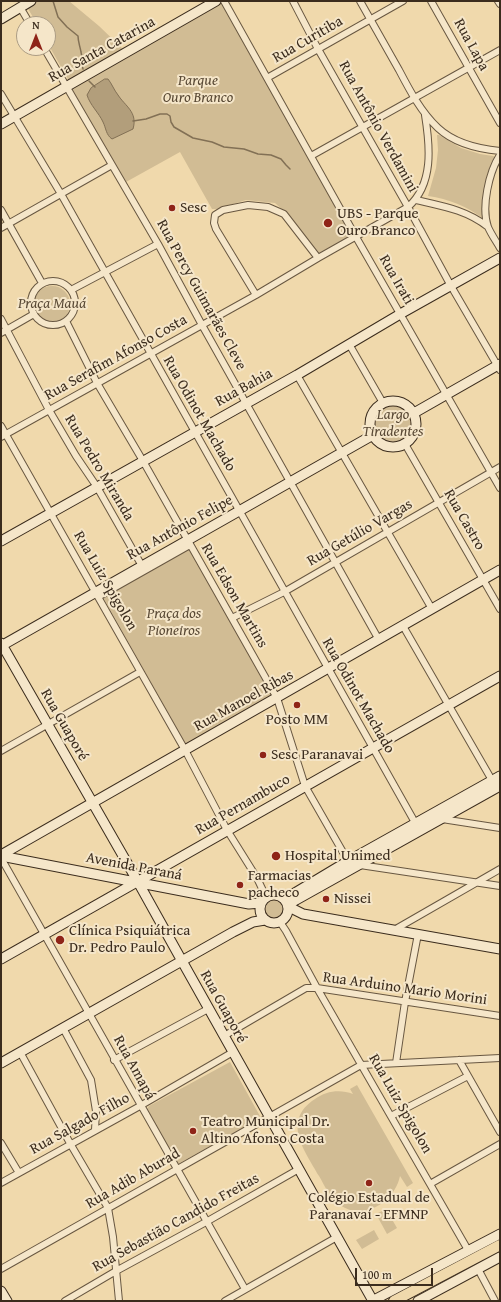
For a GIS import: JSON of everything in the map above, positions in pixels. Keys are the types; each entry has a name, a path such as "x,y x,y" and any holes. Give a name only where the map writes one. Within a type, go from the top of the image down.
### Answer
{"main road":[{"path":"394,1301 471,1255 500,1245"}],"street":[{"path":"1,19 31,1"},
{"name":"Rua Santa Catarina","path":"1,124 216,1"},
{"name":"Rua Irati","path":"224,1 356,237 500,488"},
{"name":"Rua Antônio Verdamini","path":"293,1 318,49 451,286 499,366"},
{"path":"360,1 425,115 439,129 466,144 483,149 500,151"},
{"name":"Rua Curitiba","path":"267,78 403,1"},
{"name":"Rua Lapa","path":"431,1 500,123"},
{"path":"20,7 25,16"},
{"path":"311,156 500,50"},
{"name":"Rua Percy Guimarães Cleve","path":"49,56 158,244 379,640"},
{"name":"Rua Odinot Machado","path":"1,94 105,273 149,354 195,432 372,748 418,827"},
{"name":"Rua Serafim Afonso Costa","path":"3,435 256,295 408,207 416,200 428,170 429,153 425,115"},
{"path":"488,227 486,208 487,187 494,164 500,155"},
{"path":"1,228 112,165"},
{"path":"416,200 461,211 478,219 488,227 500,248"},
{"path":"256,295 216,229 214,223 215,215 223,210 248,205 268,207 284,214 318,258"},
{"path":"1,210 42,283"},
{"path":"71,290 158,244"},
{"name":"Rua Bahia","path":"1,541 500,258"},
{"path":"55,281 67,285 71,290 74,295 75,306 73,312 66,320 59,324 52,325 39,320 34,314 31,303 32,297 42,283 55,281"},
{"path":"4,332 34,314"},
{"name":"Rua Pedro Miranda","path":"1,320 4,332 76,456 97,487 142,566"},
{"name":"Rua Edson Martins","path":"66,320 97,383 143,461 277,698 305,786 348,861"},
{"path":"349,344 383,403"},
{"path":"414,413 499,366"},
{"path":"296,375 432,609"},
{"path":"396,401 403,403 414,413 416,427 414,434 405,444 398,447 390,447 383,445 373,436 370,428 372,414 376,408 383,403 396,401"},
{"name":"Rua Luiz Spigolon","path":"1,426 3,435 50,513 185,750 227,830 257,878 263,900"},
{"name":"Rua Antônio Felipe","path":"1,644 96,595 189,542 239,511 373,436"},
{"name":"Rua Castro","path":"405,444 500,609"},
{"name":"Rua Getúlio Vargas","path":"232,618 284,592 336,563 500,467"},
{"name":"Rua Antônio Felipe","path":"96,595 142,566 189,542"},
{"name":"Rua Manoel Ribas","path":"1,856 500,570"},
{"path":"283,897 293,894 348,861 418,827 497,783 403,626"},
{"name":"Rua Guaporé","path":"1,644 138,882 373,1301"},
{"path":"1,751 140,672"},
{"name":"Rua Pernambuco","path":"1,959 500,676"},
{"path":"440,815 500,828"},
{"path":"288,906 359,865 418,827"},
{"name":"Avenida Paraná","path":"1,856 249,904 263,900"},
{"name":"Rua Amapá","path":"1,856 114,1060 245,1289"},
{"path":"348,861 359,865 500,886"},
{"path":"394,930 500,869"},
{"path":"264,920 260,913 263,900 270,895 276,894 283,897 288,906 288,912 283,920"},
{"path":"288,906 303,914 500,949"},
{"path":"1,1063 253,922 264,920 271,923 303,914"},
{"name":"Rua Luiz Spigolon","path":"283,920 286,931 317,988 471,1255 495,1301"},
{"path":"396,1063 405,1002 418,934"},
{"name":"Rua Arduino Mario Morini","path":"224,1036 306,988 317,988 500,1016"},
{"path":"114,1060 208,1009"},
{"path":"63,1028 91,1080 96,1111 95,1130"},
{"path":"20,1052 71,1145 108,1208 113,1238 119,1301"},
{"name":"Rua Salgado Filho","path":"1,1183 71,1145 233,1052"},
{"path":"361,1065 500,1058"},
{"path":"459,1060 500,1132"},
{"name":"Rua Adib Aburad","path":"1,1269 361,1065"},
{"path":"391,1116 468,1076"},
{"path":"1,1143 19,1172"},
{"path":"430,1184 500,1144"},
{"name":"Rua Sebastião Candido Freitas","path":"65,1301 299,1169"},
{"path":"373,1301 471,1255 500,1234"},
{"path":"225,1301 337,1237"},
{"path":"418,1301 500,1257"},
{"path":"1,1291 7,1301"}],"green space":[{"path":"37,1 69,1 99,26 126,52 69,81 55,56 56,16 32,16 27,7"},
{"name":"Parque Ouro Branco","path":"222,1 354,235 318,255 286,213 275,203 246,200 217,209 212,209 180,152 126,182 71,88"},
{"path":"437,135 461,148 495,157 486,180 484,219 471,210 457,204 428,196 436,168 438,150"},
{"name":"Praça Mauá","path":"56,286 65,291 69,297 69,311 65,317 56,322 48,322 39,317 35,311 34,300 39,291 45,287"},
{"name":"Largo Tiradentes","path":"389,405 397,405 407,410 411,417 411,431 407,438 397,443 389,443 379,438 377,435 374,428 374,420 379,410 382,408"},
{"name":"Praça dos Pioneiros","path":"190,549 271,693 271,696 187,744 185,743 103,597"},
{"path":"274,898 282,901 285,909 282,917 274,920 266,917 263,909 266,901"},
{"path":"230,1062 261,1118 176,1165 147,1112 147,1109 149,1106"},
{"path":"357,1085 413,1183 407,1187 400,1176 397,1185 385,1201 368,1210 359,1211 349,1210 336,1202 331,1196 308,1157 299,1136 298,1126 299,1117 305,1108 319,1096 338,1091 353,1094 350,1089"},
{"path":"386,1209 397,1228 387,1234 376,1214"},
{"path":"374,1230 379,1239 362,1249 356,1240"}],"shaded area":[{"path":"105,79 108,79 134,118 133,129 112,139 107,133 104,124 87,95 91,88"}],"waterway":[{"path":"53,1 58,17 78,36 82,54 83,69"},
{"path":"89,81 95,87"},
{"path":"133,121 146,119 160,114 167,114 170,116 174,127 193,138 212,142 224,147 244,149 258,154 271,155 281,159 290,169"}],"place":[{"name":"Sesc","path":"172,208"},
{"name":"UBS - Parque Ouro Branco","path":"328,223"},
{"name":"Posto MM","path":"297,705"},
{"name":"Sesc Paranavai","path":"263,755"},
{"name":"Hospital Unimed","path":"276,856"},
{"name":"Farmacias pacheco","path":"240,885"},
{"name":"Nissei","path":"326,899"},
{"name":"Clínica Psiquiátrica Dr. Pedro Paulo","path":"60,940"},
{"name":"Teatro Municipal Dr. Altino Afonso Costa","path":"193,1131"},
{"name":"Colégio Estadual de Paranavaí - EFMNP","path":"369,1183"}]}
